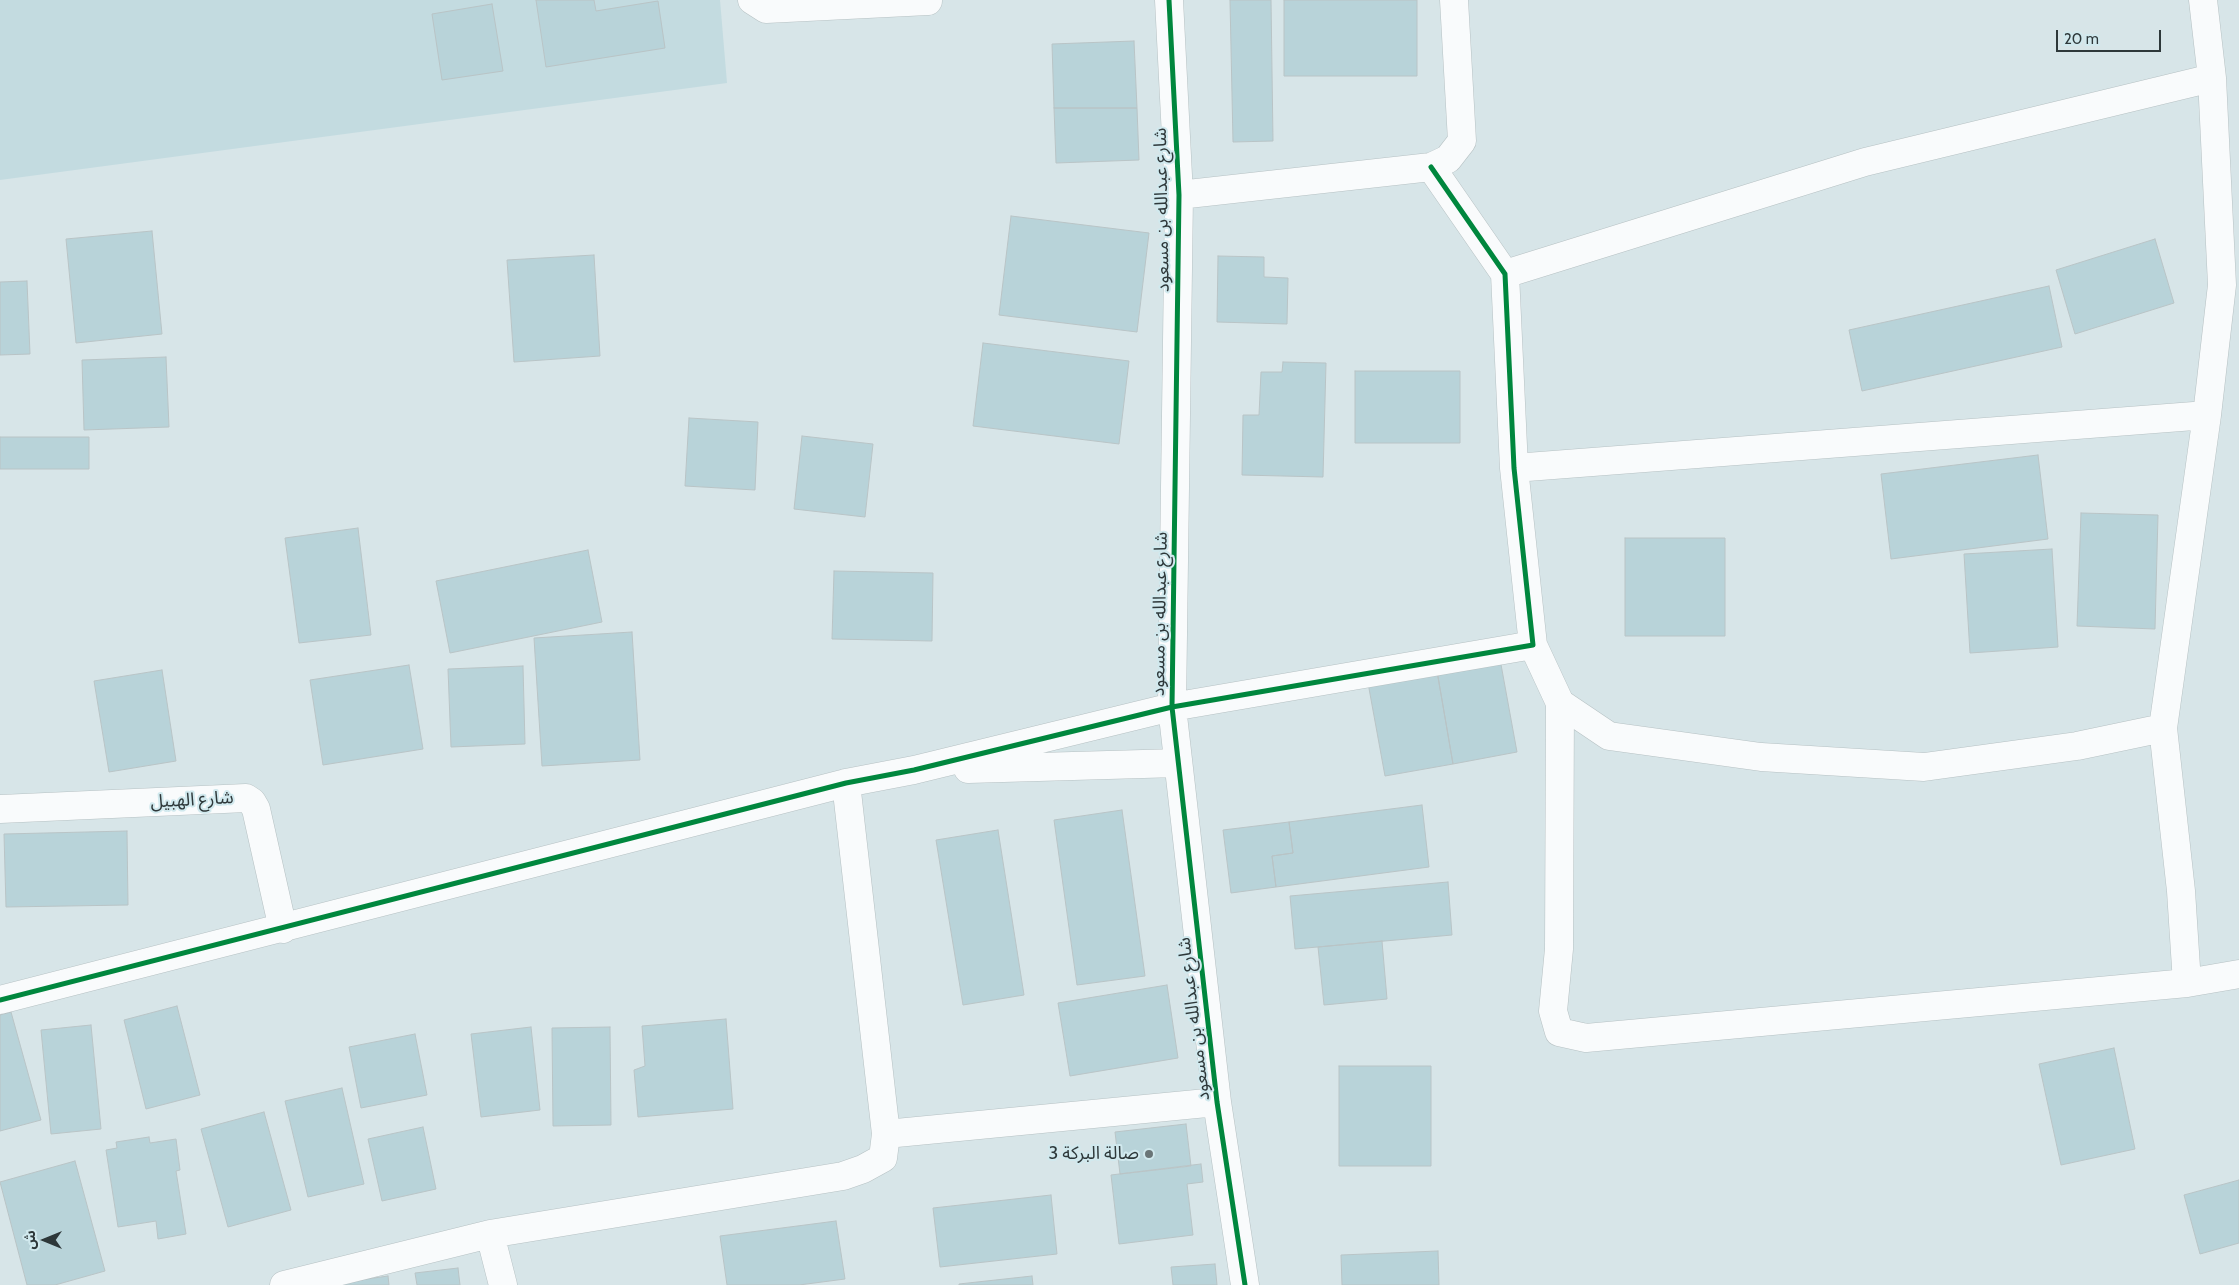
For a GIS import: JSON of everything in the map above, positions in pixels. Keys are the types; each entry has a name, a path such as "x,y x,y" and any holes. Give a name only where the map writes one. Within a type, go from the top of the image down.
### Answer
{"street":[{"path":"752,0 766,9 928,1"},
{"name":"شارع عبدالله بن مسعود","path":"1169,0 1179,195 1172,707 1217,1102 1245,1285"},
{"path":"1179,195 1431,167 1448,160 1462,141 1454,0"},
{"path":"2187,983 2182,891 2163,728 2207,414 2230,286 2212,78 2203,0"},
{"path":"1505,274 1865,162 2212,78"},
{"path":"1431,167 1505,274 1514,468 1534,645 1560,703 1559,949 1553,1011 1559,1032 1586,1038 2187,983 2239,974"},
{"path":"1514,468 2207,414"},
{"path":"0,1000 846,783 914,770 1172,707 1534,645"},
{"path":"1560,703 1610,736 1761,757 1924,767 2078,746 2163,728"},
{"path":"914,770 1178,763"},
{"path":"284,1285 490,1234 844,1176 863,1169 883,1158 886,1134 846,783"},
{"name":"شارع الهبيل","path":"0,809 246,798 252,802 256,809 282,929"},
{"path":"886,1134 1217,1102"},
{"path":"490,1234 502,1285"}],"shaded area":[{"path":"0,0 720,0 727,83 0,180"}],"building":[{"path":"536,0 594,0 596,11 658,1 665,48 546,67"},
{"path":"1230,0 1271,0 1273,141 1233,142"},
{"path":"1284,0 1417,0 1417,76 1284,76"},
{"path":"492,4 503,71 442,80 432,14"},
{"path":"1134,41 1137,108 1054,108 1052,44"},
{"path":"1054,108 1137,108 1139,160 1056,163"},
{"path":"1011,216 1149,233 1137,332 999,315"},
{"path":"152,231 162,334 76,343 66,239"},
{"path":"2155,239 2174,303 2075,334 2056,270"},
{"path":"594,255 600,356 514,362 507,260"},
{"path":"1218,256 1264,257 1264,277 1288,278 1287,324 1217,322"},
{"path":"27,281 30,354 0,355 0,282"},
{"path":"2049,286 2062,347 1862,391 1849,330"},
{"path":"983,343 1129,361 1119,444 973,426"},
{"path":"166,357 169,427 84,430 82,360"},
{"path":"1283,362 1326,363 1323,477 1242,475 1243,415 1259,415 1261,372 1282,372"},
{"path":"1355,371 1460,371 1460,443 1355,443"},
{"path":"689,418 758,422 755,490 685,486"},
{"path":"802,436 873,444 865,517 794,509"},
{"path":"0,437 89,437 89,469 0,469"},
{"path":"2038,455 2048,539 1891,559 1881,474"},
{"path":"2081,513 2158,515 2155,629 2077,626"},
{"path":"358,528 371,635 299,643 285,538"},
{"path":"1625,538 1725,538 1725,636 1625,636"},
{"path":"2052,549 2058,647 1970,653 1964,554"},
{"path":"588,550 602,622 450,653 436,581"},
{"path":"834,571 933,573 932,641 832,639"},
{"path":"632,632 640,760 542,766 534,638"},
{"path":"1500,659 1517,752 1453,764 1437,671"},
{"path":"409,665 423,749 323,765 310,680"},
{"path":"523,666 525,744 451,747 448,669"},
{"path":"162,670 176,761 109,772 94,681"},
{"path":"1437,671 1453,764 1385,776 1368,683"},
{"path":"1422,805 1429,867 1276,887 1272,856 1293,853 1289,822"},
{"path":"1122,810 1145,976 1077,985 1054,820"},
{"path":"1289,822 1293,853 1272,856 1276,887 1231,893 1223,830"},
{"path":"998,830 1024,995 963,1005 936,840"},
{"path":"127,831 128,905 6,907 4,834"},
{"path":"1448,882 1452,935 1295,949 1290,896"},
{"path":"1382,941 1387,999 1324,1005 1318,947"},
{"path":"1167,985 1178,1058 1070,1076 1058,1003"},
{"path":"177,1006 200,1095 146,1109 124,1020"},
{"path":"11,1012 41,1120 0,1131 0,1015"},
{"path":"726,1019 733,1109 638,1117 634,1070 645,1066 642,1026"},
{"path":"91,1025 101,1129 51,1134 41,1030"},
{"path":"531,1027 540,1110 481,1117 471,1034"},
{"path":"610,1027 611,1125 553,1126 552,1028"},
{"path":"415,1034 427,1095 361,1108 349,1047"},
{"path":"2114,1048 2135,1149 2061,1165 2039,1064"},
{"path":"1339,1066 1431,1066 1431,1166 1339,1166"},
{"path":"342,1088 364,1184 308,1197 285,1101"},
{"path":"264,1112 291,1210 228,1227 201,1129"},
{"path":"1186,1124 1191,1166 1120,1174 1115,1132"},
{"path":"423,1127 436,1189 382,1201 368,1139"},
{"path":"149,1137 150,1143 176,1139 180,1170 176,1171 186,1234 158,1239 156,1221 118,1227 106,1150 117,1148 116,1142"},
{"path":"75,1161 105,1271 55,1285 27,1285 0,1182"},
{"path":"1201,1164 1203,1182 1187,1184 1193,1235 1119,1244 1111,1175"},
{"path":"2239,1180 2239,1243 2200,1254 2184,1195"},
{"path":"1051,1195 1057,1254 940,1267 933,1208"},
{"path":"836,1221 845,1279 799,1285 727,1285 720,1236"},
{"path":"1438,1251 1439,1285 1342,1285 1341,1255"},
{"path":"1215,1264 1217,1285 1173,1285 1171,1267"},
{"path":"458,1268 460,1285 417,1285 415,1273"},
{"path":"388,1276 389,1285 332,1285 332,1284"},
{"path":"1032,1276 1033,1285 959,1285 959,1284"}],"cycle path":[{"path":"1169,0 1179,195 1172,707 1217,1102 1245,1285"},
{"path":"0,1000 846,783 914,770 1172,707 1533,645 1514,468 1505,274 1431,167"}],"place":[{"name":"صالة البركة 3","path":"1149,1154"}]}
